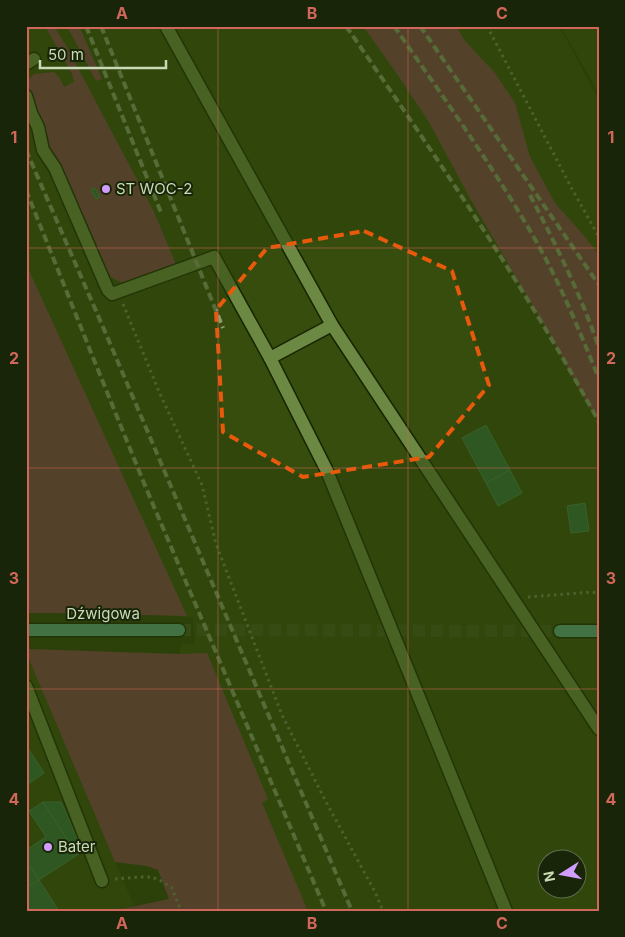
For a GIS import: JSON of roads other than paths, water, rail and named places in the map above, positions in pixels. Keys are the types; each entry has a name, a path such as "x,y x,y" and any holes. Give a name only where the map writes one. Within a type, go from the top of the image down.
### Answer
{"main road":[{"name":"Dźwigowa","path":"26,630 179,630"},
{"path":"560,631 599,631"}],"lane":[{"path":"166,26 332,325 599,729"},
{"path":"26,96 38,127 43,150 55,168 108,290 112,294 214,257 270,358 327,471 506,911"},
{"path":"270,358 332,325"},
{"path":"26,686 102,881"}],"tunnel":[{"path":"179,630 560,631"}],"railway":[{"path":"86,26 162,215"},
{"path":"101,26 223,328"},
{"path":"346,26 478,221 540,320 599,422"},
{"path":"394,26 520,213 562,292 599,379"},
{"path":"420,26 599,285"},
{"path":"26,150 352,911"},
{"path":"26,190 146,488 326,911"},
{"path":"530,195 568,270 599,348"}],"place":[{"name":"ST WOC-2","path":"106,189"},
{"name":"Bater","path":"48,847"}]}
